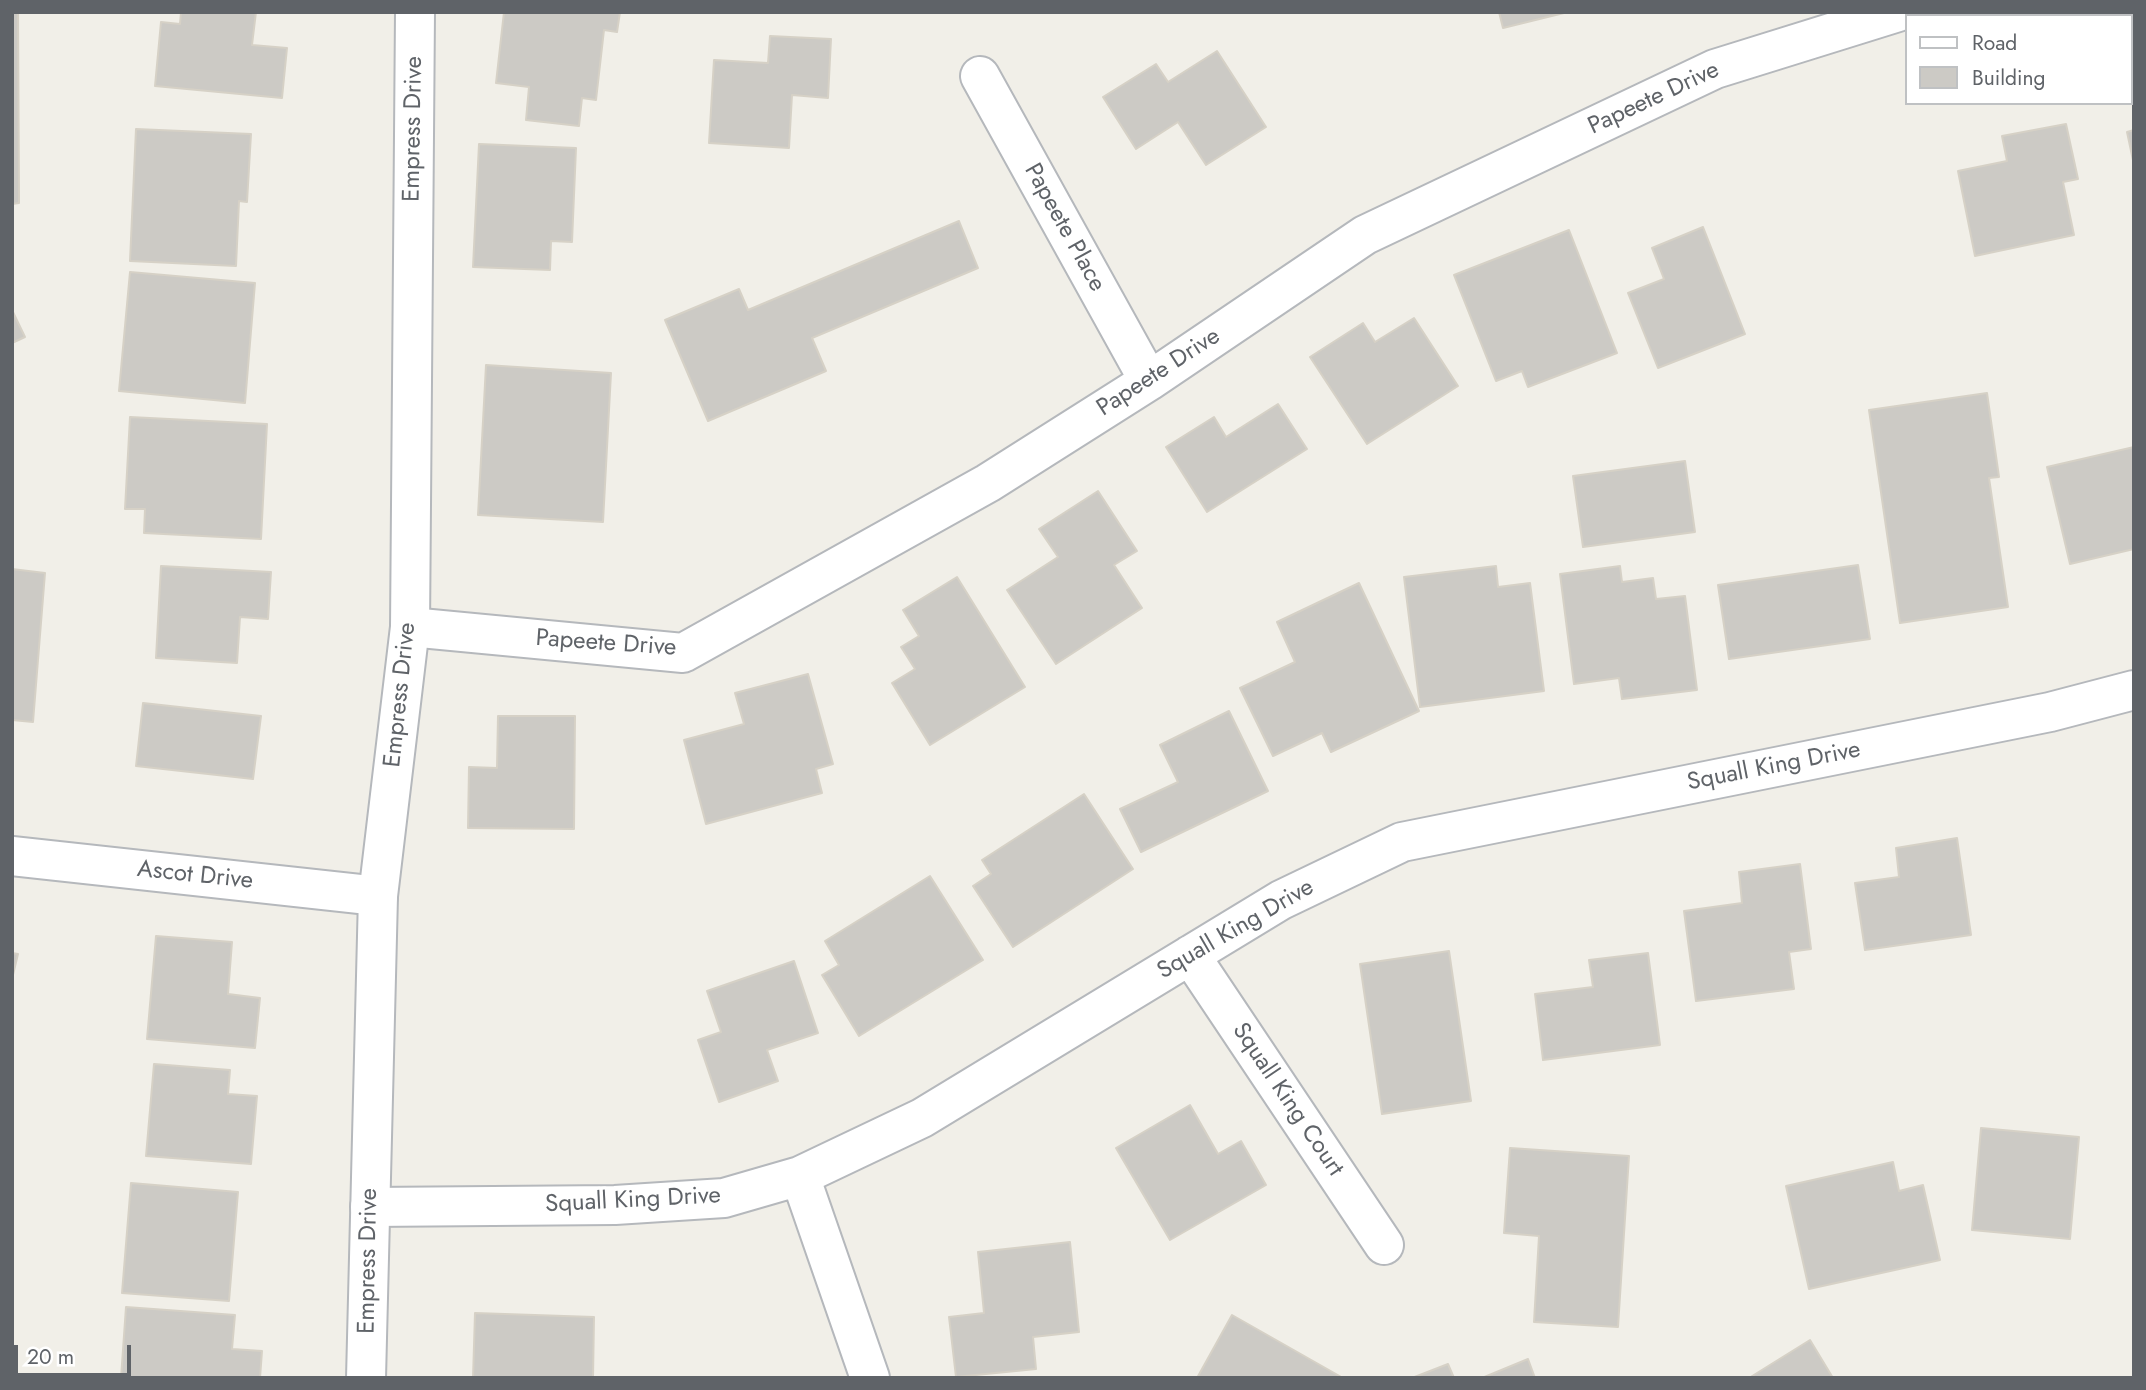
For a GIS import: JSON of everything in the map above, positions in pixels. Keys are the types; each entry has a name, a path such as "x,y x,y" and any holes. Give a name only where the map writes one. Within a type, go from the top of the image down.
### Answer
{"street":[{"name":"Empress Drive","path":"366,1378 378,896 410,627 415,12"},
{"name":"Papeete Drive","path":"410,627 682,653 988,483 1149,380 1365,235 1715,69 1898,12"},
{"name":"Papeete Place","path":"980,76 1149,380"},
{"name":"Squall King Drive","path":"370,1207 615,1205 724,1198 800,1176 922,1118 1281,900 1402,842 2050,712 2134,690"},
{"name":"Ascot Drive","path":"12,856 378,896"},
{"name":"Squall King Court","path":"1190,955 1384,1245"},
{"path":"800,1176 870,1378"}],"building":[{"path":"12,12 18,12 19,203 12,204"},
{"path":"181,12 256,12 252,45 287,48 282,98 155,86 161,22 180,24"},
{"path":"504,12 620,12 617,32 604,30 596,100 582,98 579,126 526,120 529,87 496,83"},
{"path":"1499,12 1568,12 1503,28"},
{"path":"770,36 831,39 828,98 792,95 789,148 709,143 714,60 768,63"},
{"path":"1217,51 1266,127 1206,165 1178,122 1136,149 1103,97 1156,64 1168,82"},
{"path":"2066,124 2078,179 2063,182 2074,235 1975,256 1958,171 2007,161 2002,136"},
{"path":"136,129 251,134 247,202 239,201 236,266 130,261"},
{"path":"2134,130 2134,165 2127,132"},
{"path":"479,144 576,148 572,242 551,241 550,270 473,267"},
{"path":"959,221 978,268 812,338 826,371 708,421 665,320 739,289 748,310"},
{"path":"1703,227 1745,334 1658,368 1628,293 1664,279 1652,248"},
{"path":"1569,230 1617,353 1528,387 1522,371 1496,381 1454,275"},
{"path":"130,272 255,283 245,403 119,391"},
{"path":"12,310 25,337 12,343"},
{"path":"1414,318 1458,386 1367,444 1310,357 1363,323 1375,342"},
{"path":"486,365 611,373 603,522 478,515"},
{"path":"1987,393 1999,477 1989,478 2008,607 1900,623 1869,410"},
{"path":"1278,404 1307,449 1207,512 1166,447 1214,417 1226,437"},
{"path":"130,417 267,424 261,539 144,533 145,509 125,509"},
{"path":"2134,447 2134,549 2070,564 2047,467"},
{"path":"1685,461 1695,532 1583,547 1573,476"},
{"path":"1098,491 1137,551 1114,565 1142,608 1056,664 1007,590 1058,557 1039,529"},
{"path":"1858,565 1870,639 1729,659 1718,585"},
{"path":"161,566 271,572 268,619 240,617 237,663 156,658"},
{"path":"1496,566 1498,587 1530,583 1544,691 1420,707 1404,577"},
{"path":"1620,566 1622,582 1653,578 1656,599 1685,596 1697,690 1622,699 1619,678 1574,684 1560,574"},
{"path":"12,569 45,573 33,722 12,720"},
{"path":"957,577 1025,687 930,745 892,683 915,669 901,647 919,636 903,610"},
{"path":"1359,583 1419,711 1331,752 1322,733 1273,756 1240,688 1295,662 1277,622"},
{"path":"808,674 833,764 816,769 822,793 706,824 684,740 744,724 735,693"},
{"path":"143,703 261,716 253,779 136,766"},
{"path":"1229,711 1268,791 1141,852 1120,809 1178,782 1160,745"},
{"path":"498,716 575,716 574,829 468,828 469,767 497,768"},
{"path":"1084,794 1133,869 1013,947 973,886 991,874 982,860"},
{"path":"1957,838 1971,935 1865,950 1855,883 1899,877 1896,848"},
{"path":"1800,864 1811,949 1789,952 1794,989 1696,1001 1684,911 1742,903 1739,872"},
{"path":"930,876 983,960 859,1036 822,975 839,965 825,941"},
{"path":"156,936 232,942 228,994 260,998 255,1048 147,1039"},
{"path":"1449,951 1471,1101 1382,1114 1360,964"},
{"path":"12,953 18,954 12,979"},
{"path":"1648,953 1660,1045 1543,1060 1535,994 1593,987 1589,960"},
{"path":"794,961 818,1033 767,1050 778,1081 719,1102 698,1040 721,1032 707,991"},
{"path":"154,1064 230,1070 228,1094 257,1096 251,1164 146,1156"},
{"path":"1190,1105 1218,1154 1241,1141 1266,1185 1170,1240 1116,1148"},
{"path":"1981,1128 2079,1137 2070,1239 1972,1230"},
{"path":"1510,1148 1629,1156 1618,1327 1534,1322 1539,1236 1504,1233"},
{"path":"1893,1162 1899,1191 1923,1185 1940,1260 1809,1289 1786,1186"},
{"path":"131,1183 238,1192 229,1301 122,1293"},
{"path":"1070,1242 1079,1332 1033,1337 1036,1369 956,1377 949,1317 984,1313 978,1252"},
{"path":"126,1307 235,1315 232,1349 262,1351 260,1378 121,1378"},
{"path":"475,1313 594,1317 593,1378 473,1378"},
{"path":"1232,1315 1343,1378 1197,1378"},
{"path":"1810,1340 1833,1378 1749,1378"},
{"path":"1528,1359 1535,1378 1482,1378"},
{"path":"1448,1364 1454,1378 1412,1378"}]}
